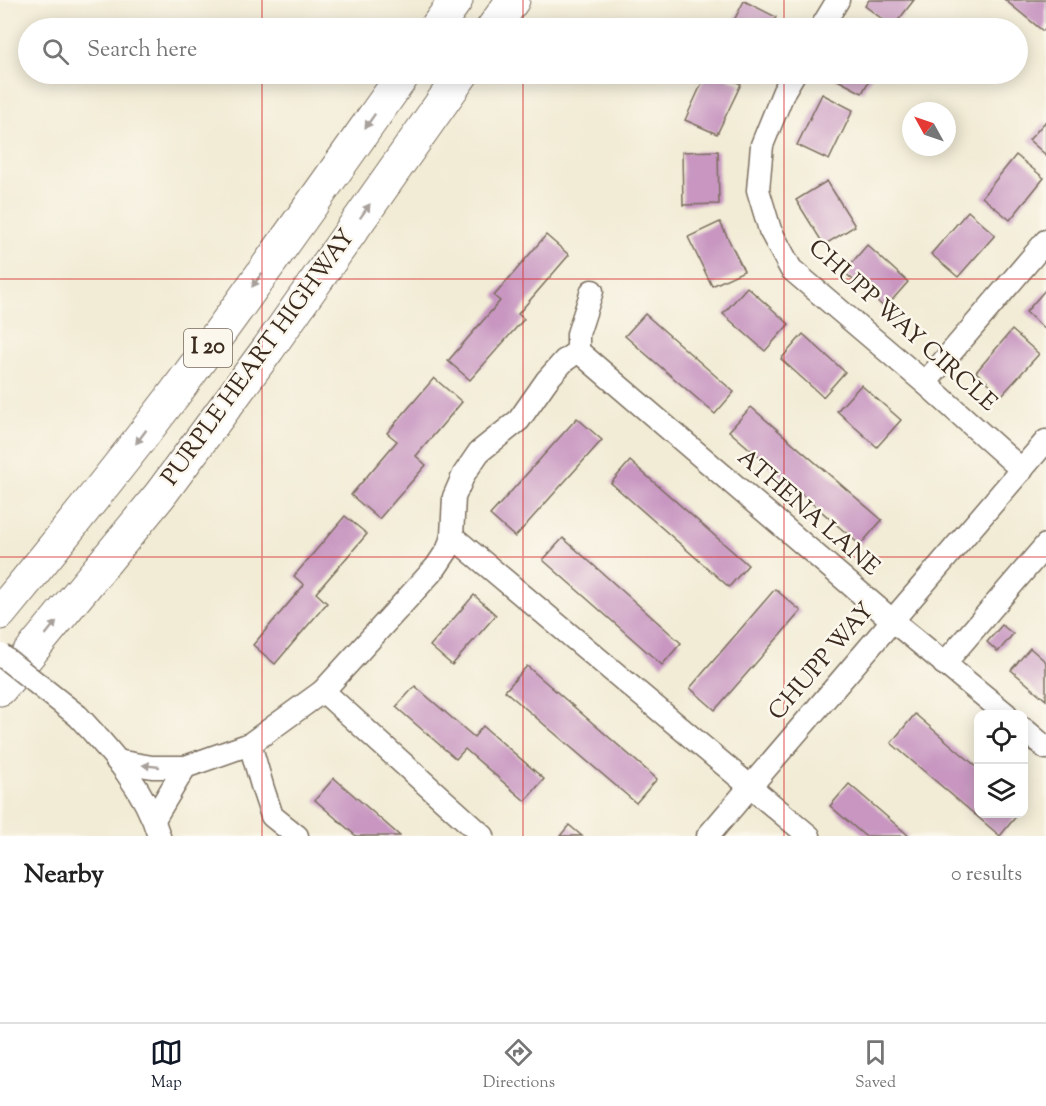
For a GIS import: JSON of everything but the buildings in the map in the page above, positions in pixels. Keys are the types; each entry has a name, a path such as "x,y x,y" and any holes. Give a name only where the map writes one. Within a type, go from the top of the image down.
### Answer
{"highway":[{"path":"443,18 456,0"},
{"path":"500,18 513,0"},
{"name":"PURPLE HEART HIGHWAY","path":"0,613 103,487 176,392 397,84"},
{"name":"PURPLE HEART HIGHWAY","path":"0,689 160,495 268,349 455,84"}],"street":[{"path":"827,18 838,0"},
{"name":"CHUPP WAY CIRCLE","path":"788,84 762,145 758,190 770,230 791,269 925,383 1022,470"},
{"path":"925,383 1046,242"},
{"path":"117,761 152,767 185,767 250,744 323,691 436,567 448,549 452,536 454,496 464,474 479,452 519,420 547,380 564,361 578,351 578,334 592,291"},
{"name":"ATHENA LANE","path":"578,351 1000,710"},
{"name":"CHUPP WAY","path":"708,836 1046,441"},
{"path":"452,536 809,836"},
{"path":"944,664 1046,545"},
{"path":"0,655 78,716 106,746 130,778 157,828"},
{"path":"323,691 483,836"},
{"path":"1028,733 1046,748"},
{"path":"250,744 272,816 297,836"},
{"path":"157,828 185,767"}]}
